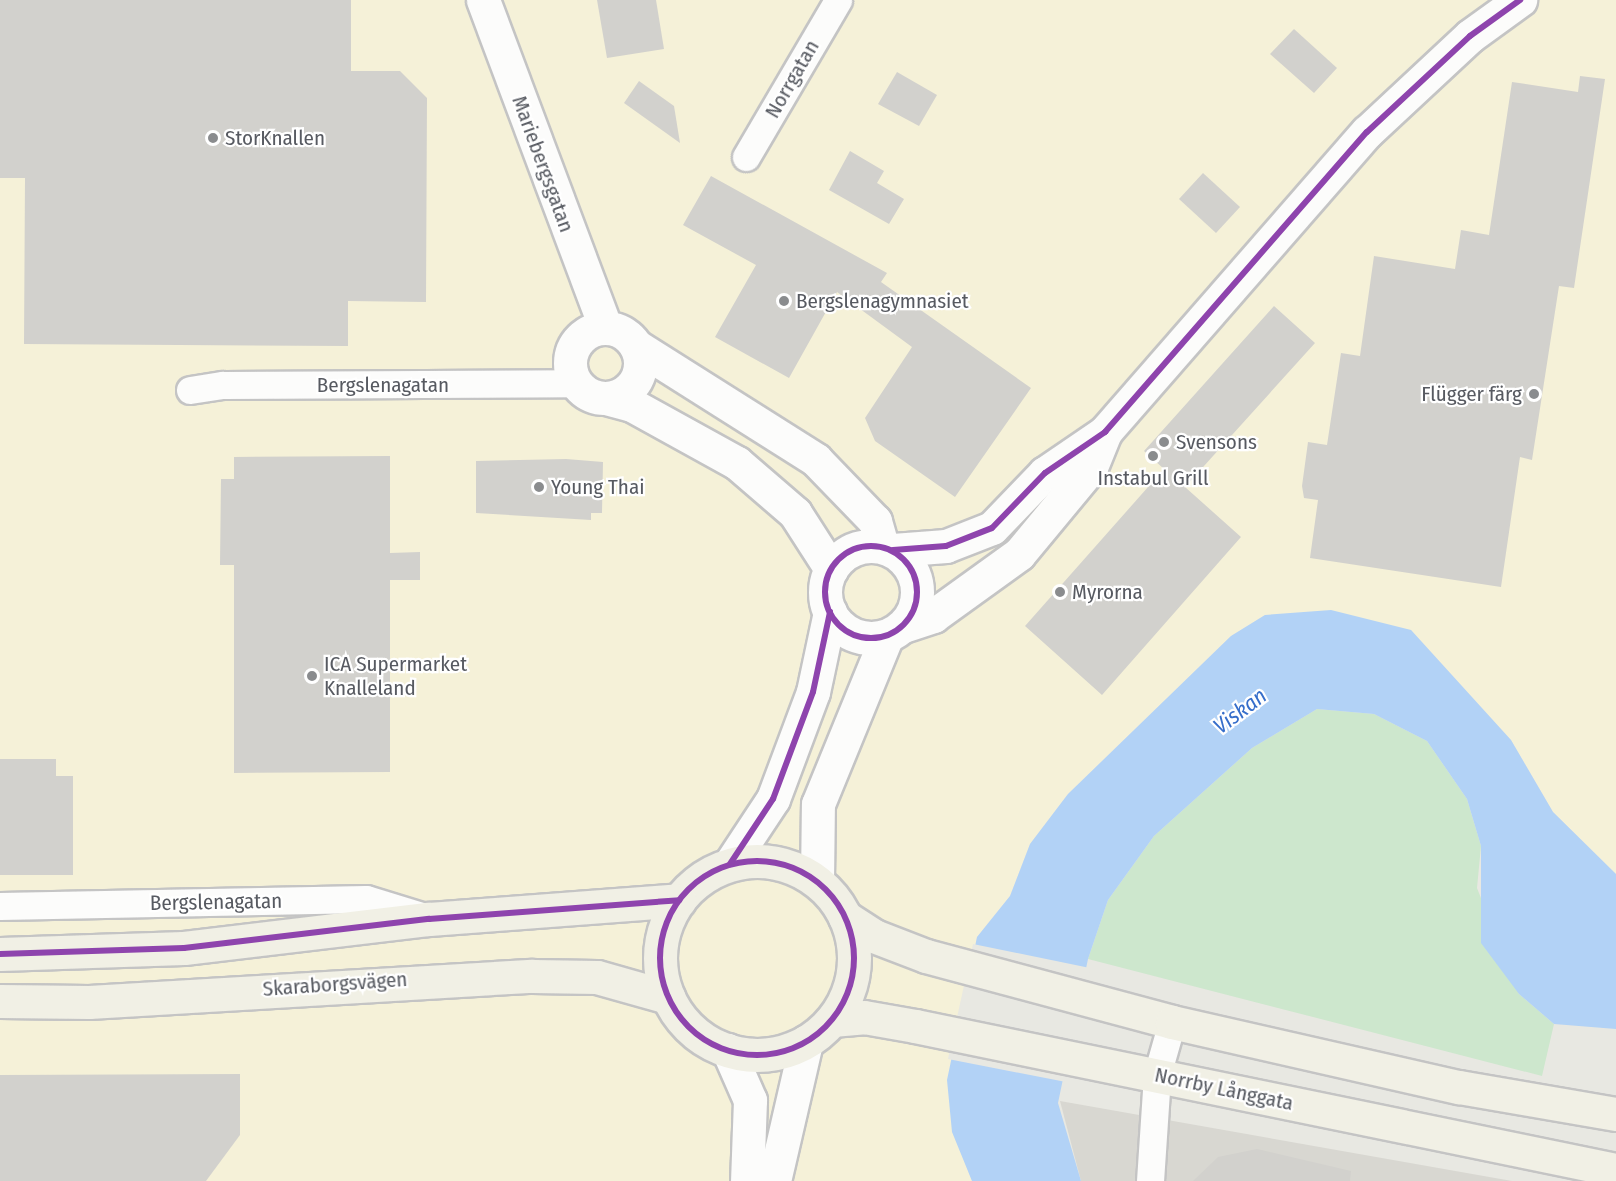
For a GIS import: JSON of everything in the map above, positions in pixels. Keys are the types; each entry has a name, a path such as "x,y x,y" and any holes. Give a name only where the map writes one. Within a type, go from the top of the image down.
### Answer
{"main road":[{"path":"845,917 853,970 832,1020 806,1042 762,1055 728,1050 697,1034 668,997 660,947 679,900 706,874 730,864 776,862 817,881 845,917 874,936 927,956 1096,997 1172,1022 1459,1087 1616,1114"},
{"path":"0,954 184,948 429,919 679,900"},
{"name":"Skaraborgsvägen","path":"0,1001 89,1002 532,976 597,977 668,997"},
{"name":"Norrby Långgata","path":"832,1020 864,1017 915,1026 1616,1170"}],"street":[{"name":"Mariebergsgatan","path":"483,0 605,327"},
{"name":"Norrgatan","path":"746,157 838,0"},
{"path":"730,864 773,799 813,692 830,612 825,586 831,569 852,549 946,546 992,528 1053,466 1105,432 1366,132 1470,36 1520,0"},
{"path":"817,881 818,804 895,631 914,610 918,590 908,562 887,548 875,522 816,460 636,346 618,330 605,327 587,333 573,346 569,359 576,383 606,398 632,405 737,463 795,513 831,569"},
{"path":"606,398 635,381 640,369 636,346"},
{"name":"Bergslenagatan","path":"190,390 223,385 576,383"},
{"path":"830,612 854,635 895,631 933,616 1019,554 1091,467 1105,432"},
{"name":"Bergslenagatan","path":"0,906 366,899 429,919"},
{"path":"1150,1181 1157,1075 1172,1022"},
{"path":"774,1181 806,1042"},
{"path":"728,1050 750,1100 747,1181"}],"shaded area":[{"path":"0,0 1616,0 1616,874 1553,812 1511,740 1411,630 1265,615 1231,636 1068,794 1030,844 1010,896 977,937 953,1132 972,1181 0,1181"},
{"path":"1060,1101 1512,1181 1081,1181"}],"green space":[{"path":"1317,709 1374,714 1427,741 1467,799 1481,846 1477,888 1519,994 1554,1024 1542,1076 1088,959 1108,900 1154,836 1252,748"}],"water":[{"name":"Viskan","path":"1331,610 1411,630 1511,740 1553,812 1616,874 1616,1029 1554,1024 1519,994 1481,943 1481,846 1467,799 1427,741 1374,714 1317,709 1252,748 1154,836 1108,900 1088,959 1058,1103 1081,1181 972,1181 952,1132 947,1080 977,937 1010,896 1030,844 1068,794 1231,636 1265,615"}],"pier":[{"path":"973,944 1090,968 1066,1082 948,1059"}],"building":[{"name":"StorKnallen","path":"0,0 351,0 351,71 400,71 427,98 426,302 348,301 348,346 24,344 25,178 0,178"},
{"path":"597,0 656,0 664,49 607,58"},
{"path":"1294,29 1337,68 1314,93 1270,54"},
{"path":"897,72 937,95 919,126 878,104"},
{"path":"1580,76 1605,79 1574,288 1559,286 1532,460 1520,457 1501,587 1310,558 1318,500 1304,498 1302,486 1308,442 1327,445 1341,353 1360,356 1374,256 1455,269 1461,230 1489,235 1512,82 1578,92"},
{"path":"639,81 674,106 680,143 624,103"},
{"path":"850,151 884,171 877,183 904,199 889,224 829,190"},
{"path":"1203,173 1240,207 1216,233 1179,199"},
{"path":"711,176 887,273 881,282 1031,388 955,497 875,441 865,418 912,347 837,292 789,378 715,337 756,265 683,225"},
{"path":"1274,306 1315,343 1185,487 1241,537 1102,695 1025,626 1164,469 1144,451"},
{"name":"ICA Supermarket Knalleland","path":"390,456 390,553 420,552 420,580 390,580 390,772 234,773 234,565 220,565 221,479 234,479 234,457"},
{"name":"Young Thai","path":"566,459 603,462 602,513 591,513 591,520 476,513 476,461"},
{"path":"0,759 56,759 56,776 73,776 73,875 0,875"},
{"path":"240,1074 240,1135 206,1181 0,1181 0,1075"},
{"path":"1257,1149 1351,1171 1350,1181 1193,1181 1218,1157"}],"transit line":[{"path":"893,550 946,546 992,528 1045,473 1105,432 1367,132 1470,36 1520,0"},
{"path":"862,546 880,546 897,553 910,566 917,583 917,592 917,601 910,618 897,631 880,638 862,638 845,631 832,618 825,601 825,583 832,566 845,553 862,546"},
{"path":"730,864 773,799 813,692 830,612"},
{"path":"747,861 767,861 803,872 826,889 838,904 847,921 854,948 854,958 854,968 847,995 838,1012 826,1027 811,1039 794,1048 767,1055 747,1055 711,1044 682,1020 671,1004 664,986 660,968 660,948 671,912 695,883 711,872 729,865 747,861"},
{"path":"0,954 184,948 429,919 679,900"}],"place":[{"name":"StorKnallen","path":"213,138"},
{"name":"Bergslenagymnasiet","path":"784,301"},
{"name":"Flügger färg","path":"1534,394"},
{"name":"Svensons","path":"1164,442"},
{"name":"Instabul Grill","path":"1153,456"},
{"name":"Young Thai","path":"539,487"},
{"name":"Myrorna","path":"1060,592"},
{"name":"ICA Supermarket Knalleland","path":"312,676"}]}
